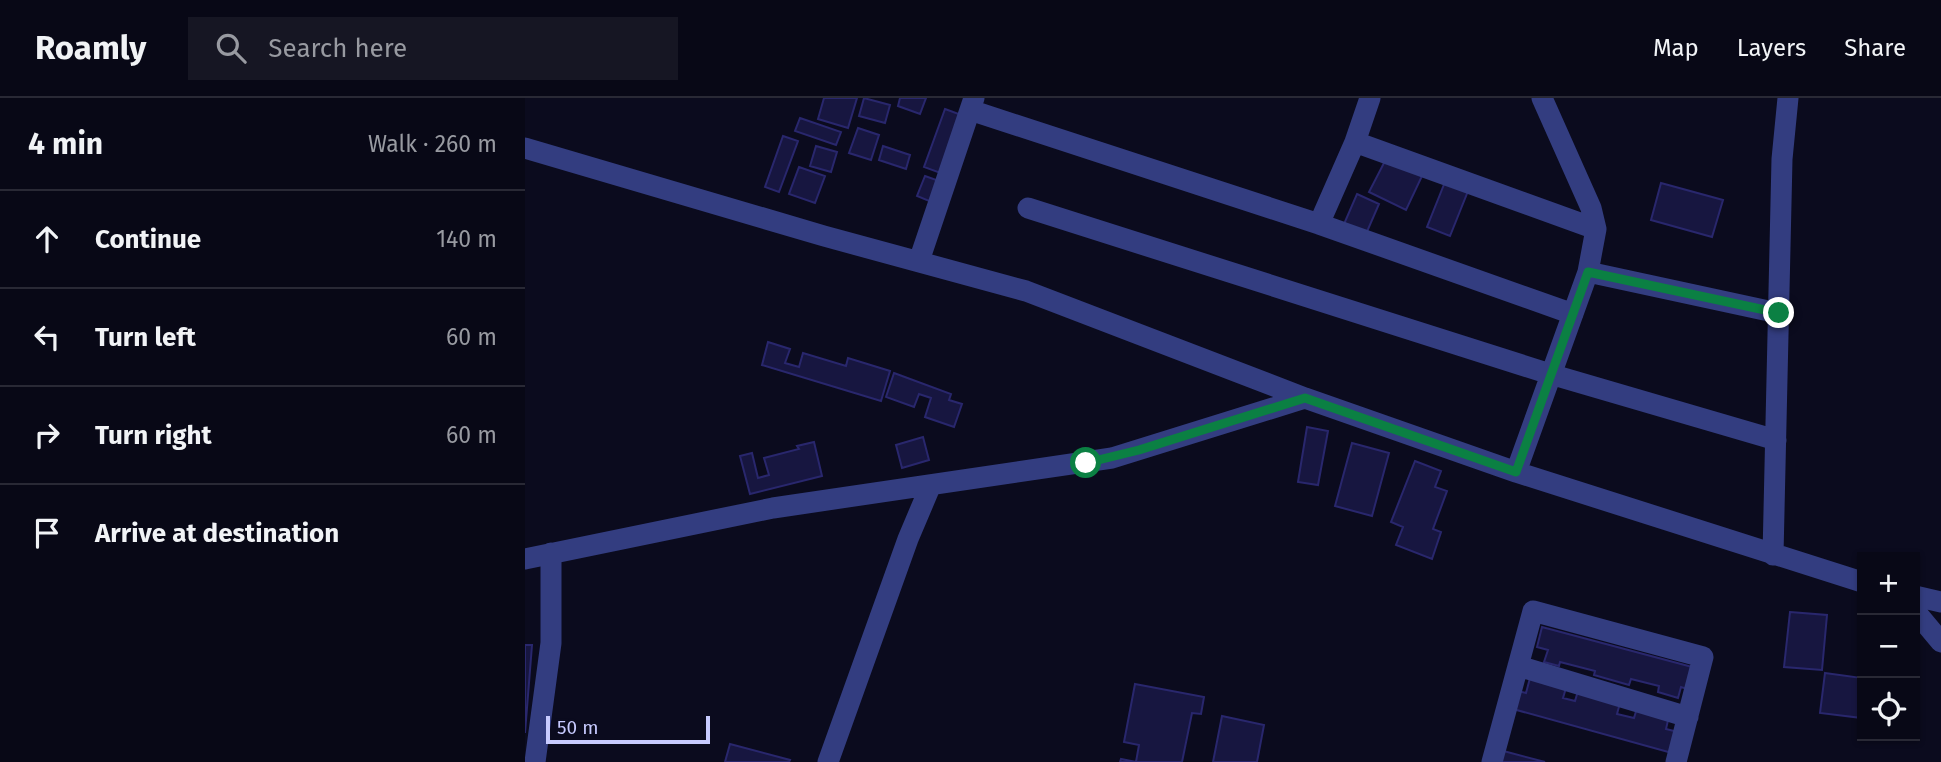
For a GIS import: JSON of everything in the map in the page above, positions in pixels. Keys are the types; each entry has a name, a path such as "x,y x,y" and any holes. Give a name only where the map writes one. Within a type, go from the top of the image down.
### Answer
{"street":[{"path":"1319,224 1355,142 1370,98"},
{"path":"1516,472 1588,272 1596,229 1591,208 1542,98"},
{"path":"1773,555 1782,159 1788,98"},
{"path":"919,261 972,104 1573,314"},
{"path":"1355,142 1596,229"},
{"path":"525,148 1026,291 1305,398 1516,472 1857,580"},
{"path":"1028,208 1550,374 1776,440"},
{"path":"1588,272 1779,313"},
{"path":"525,559 772,508 930,487 1112,458 1305,398"},
{"path":"828,762 908,539 930,487"},
{"path":"535,762 551,643 551,553"},
{"path":"1920,597 1941,602"},
{"path":"1492,762 1533,611 1703,657 1676,762"},
{"path":"1918,615 1941,642"},
{"path":"1518,666 1688,717"}],"building":[{"path":"824,98 857,98 848,128 818,119"},
{"path":"864,98 890,105 885,123 859,116"},
{"path":"900,98 926,98 920,114 898,106"},
{"path":"945,109 967,117 946,175 924,167"},
{"path":"800,118 841,132 836,145 795,131"},
{"path":"858,128 879,135 871,160 849,153"},
{"path":"783,136 798,141 779,192 765,187"},
{"path":"816,146 837,152 831,172 810,166"},
{"path":"883,146 910,155 906,169 879,160"},
{"path":"1386,159 1422,176 1406,210 1369,192"},
{"path":"799,167 825,176 815,203 789,194"},
{"path":"925,176 942,182 934,203 917,196"},
{"path":"1445,182 1468,191 1450,236 1427,227"},
{"path":"1661,183 1723,200 1712,237 1651,220"},
{"path":"1357,194 1379,204 1366,234 1344,224"},
{"path":"768,342 790,349 785,363 799,367 803,353 846,366 848,358 890,371 881,401 762,365"},
{"path":"894,373 951,394 949,400 962,404 954,427 925,417 931,398 919,394 914,407 886,397"},
{"path":"1307,427 1328,431 1318,485 1298,482"},
{"path":"923,437 929,460 902,468 896,445"},
{"path":"814,442 822,476 750,494 740,456 752,453 758,478 769,475 764,458"},
{"path":"1352,443 1389,453 1372,516 1335,506"},
{"path":"1415,461 1441,471 1435,487 1447,491 1433,529 1441,532 1432,559 1396,545 1403,527 1391,522"},
{"path":"1790,612 1827,615 1822,670 1784,667"},
{"path":"1542,627 1696,668 1690,690 1681,687 1678,698 1658,692 1659,686 1631,679 1629,685 1594,675 1595,671 1560,662 1559,666 1544,662 1548,650 1537,647"},
{"path":"525,645 532,645 525,733"},
{"path":"1825,673 1857,677 1857,717 1820,713"},
{"path":"1530,678 1566,688 1563,698 1575,701 1578,691 1620,703 1617,714 1634,718 1637,708 1669,716 1666,729 1678,732 1672,753 1513,709 1518,691 1526,693"},
{"path":"1135,684 1204,697 1201,714 1192,713 1182,762 1136,762 1139,745 1124,742"},
{"path":"1222,716 1264,725 1257,762 1213,762"},
{"path":"730,744 790,760 725,762"},
{"path":"1496,749 1545,762 1492,762"}],"route":[{"path":"1086,463 1139,450 1305,398 1516,472 1588,272 1779,313"}]}
